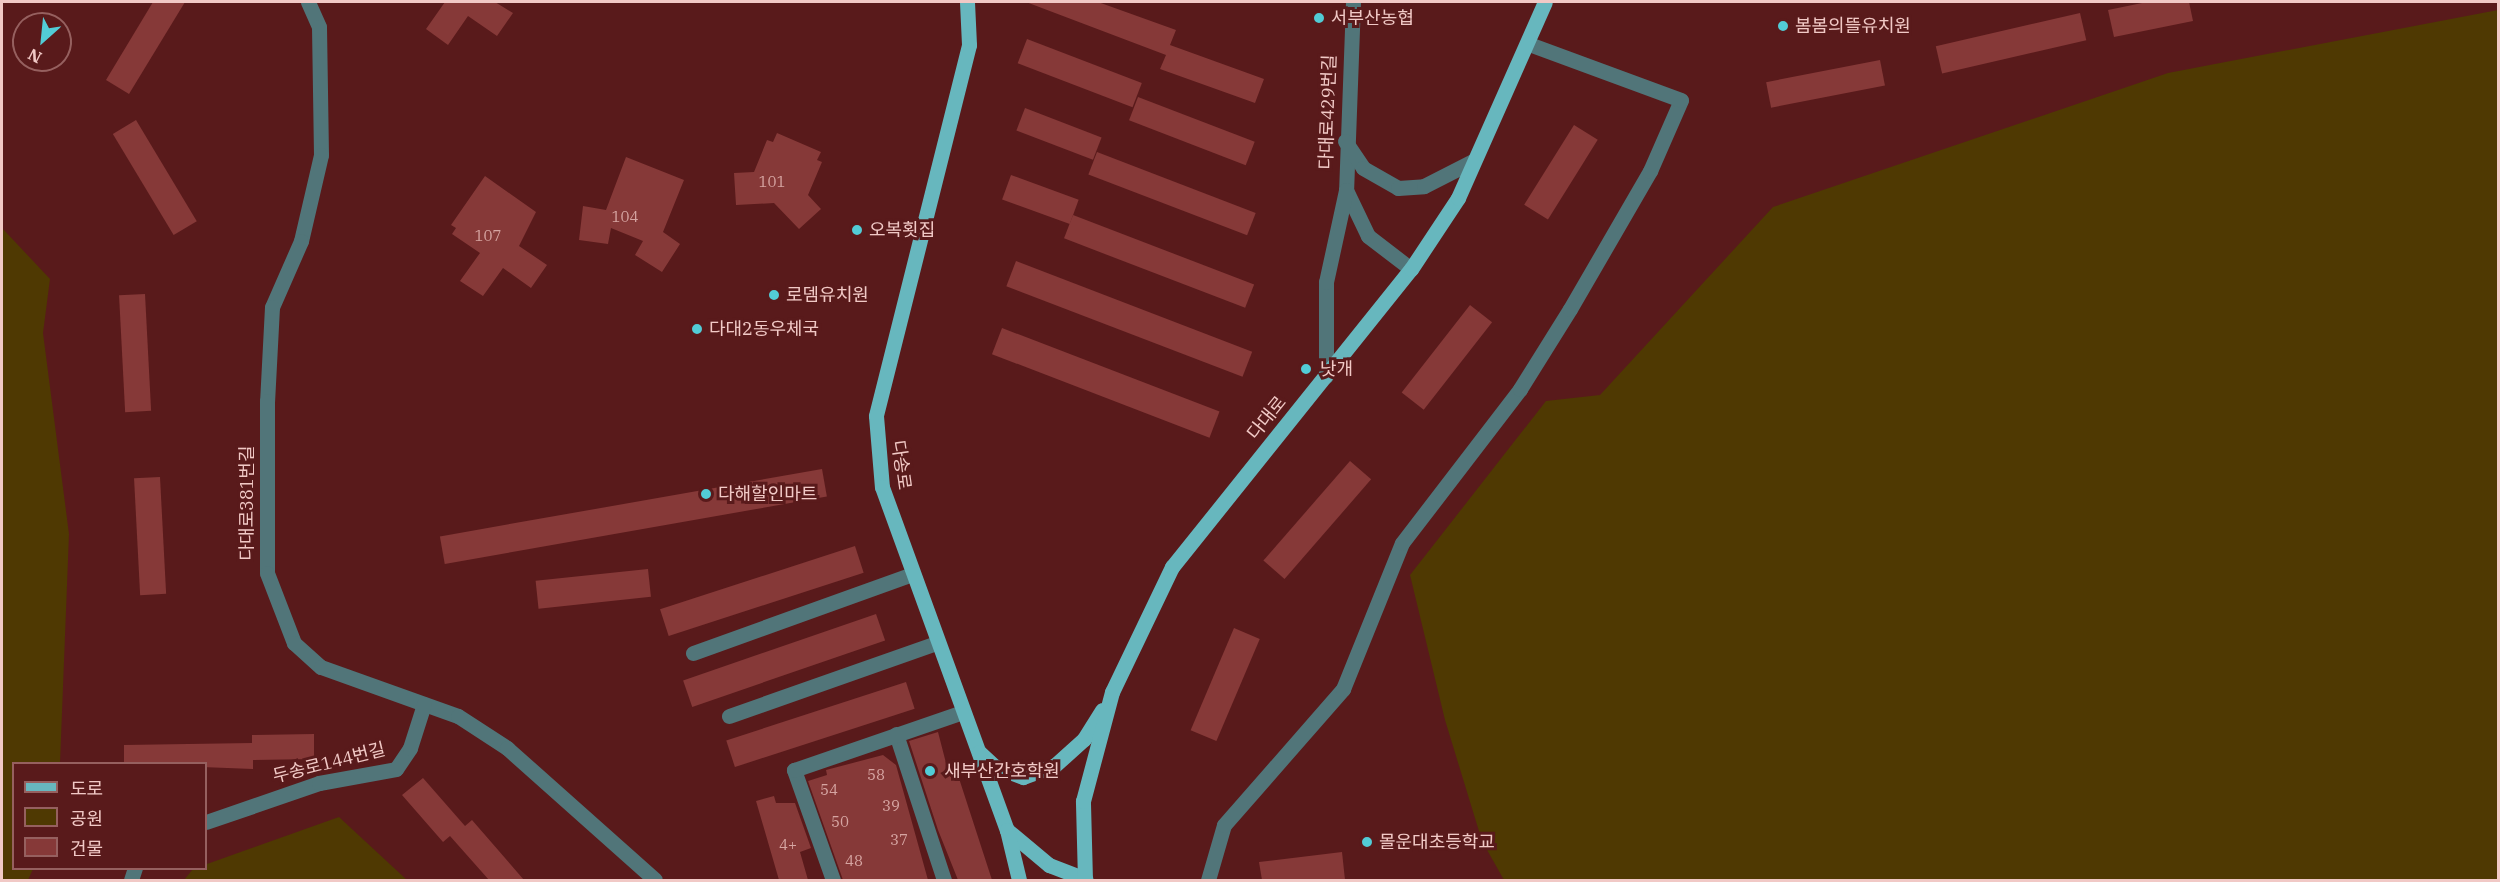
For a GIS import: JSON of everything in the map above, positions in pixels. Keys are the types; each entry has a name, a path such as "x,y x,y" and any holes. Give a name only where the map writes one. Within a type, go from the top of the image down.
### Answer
{"main road":[{"name":"다송로","path":"968,2 969,45 876,416 882,487 910,574 1007,830 1049,865 1085,880"},
{"name":"다대로","path":"1085,880 1083,801 1112,692 1172,567 1411,269 1458,198 1473,161 1529,44 1545,2"},
{"path":"976,749 994,766 1023,777 1054,765 1084,739 1112,692"},
{"path":"1007,830 1019,880"}],"street":[{"name":"다대로381번길","path":"308,2 319,27 321,155 301,241 272,307 267,573 294,643 321,667 458,716 507,748 654,880"},
{"name":"다대로429번길","path":"1353,2 1345,141 1346,190 1368,236 1411,269"},
{"path":"1208,880 1224,825 1344,689 1402,543 1520,389 1564,319 1650,171 1681,100 1529,44"},
{"path":"1345,141 1363,168 1398,188 1424,186 1473,161"},
{"path":"1326,376 1326,282 1346,190"},
{"path":"693,653 910,574"},
{"path":"729,716 936,642"},
{"name":"두송로144번길","path":"207,822 319,783 396,769 410,748 424,704"},
{"path":"833,880 794,770 962,712"},
{"path":"896,734 944,880"}],"green space":[{"path":"2498,10 2498,880 1504,880 1482,841 1445,720 1410,575 1546,401 1600,395 1773,207 2168,73"},
{"path":"2,228 50,279 43,333 69,534 60,762 12,762 12,870 33,870 28,880 2,880"},
{"path":"339,817 407,880 184,880 192,870 207,870 207,864"}],"building":[{"path":"153,2 185,2 129,94 106,80"},
{"path":"445,2 495,2 513,13 497,36 468,16 448,45 426,29"},
{"path":"1026,2 1098,2 1176,30 1170,45 1264,79 1255,103 1160,69 1166,55"},
{"path":"2147,2 2189,2 2193,21 2114,37 2108,10"},
{"path":"2080,13 2086,40 1942,74 1936,46"},
{"path":"1027,39 1142,83 1133,107 1018,63"},
{"path":"1880,60 1885,86 1771,108 1766,82"},
{"path":"1138,97 1255,142 1246,165 1129,120"},
{"path":"1025,108 1102,137 1093,160 1016,130"},
{"path":"136,120 197,221 174,235 113,134"},
{"path":"1574,125 1598,140 1548,220 1524,205"},
{"path":"777,133 821,152 817,160 822,162 808,195 821,209 799,229 774,203 736,205 734,173 754,172 767,140 773,142"},
{"path":"1097,152 1256,213 1247,235 1088,174"},
{"path":"626,157 684,180 663,232 680,244 662,272 635,255 643,241 611,228 608,244 579,240 583,206 606,210"},
{"path":"1011,175 1079,200 1070,224 1002,199"},
{"path":"485,176 536,212 519,246 547,265 531,288 503,268 483,296 460,281 480,253 452,234 456,228 451,225"},
{"path":"1073,215 1254,285 1245,308 1064,238"},
{"path":"1016,261 1252,352 1243,377 1006,286"},
{"path":"145,294 151,411 125,412 119,295"},
{"path":"1470,305 1492,322 1424,410 1402,392"},
{"path":"1002,328 1220,411 1209,438 992,354"},
{"path":"1350,461 1371,479 1285,579 1263,561"},
{"path":"822,469 827,497 445,564 440,536"},
{"path":"160,477 166,594 140,595 134,478"},
{"path":"855,546 864,573 669,636 660,609"},
{"path":"648,569 651,597 539,609 536,581"},
{"path":"876,614 885,640 692,707 683,680"},
{"path":"1234,628 1260,639 1216,741 1191,730"},
{"path":"906,682 915,709 735,767 726,740"},
{"path":"938,732 946,763 955,766 992,880 958,880 938,830 909,741"},
{"path":"314,734 314,759 253,760 253,769 207,767 207,762 124,762 124,745 252,743 252,735"},
{"path":"883,755 896,765 928,880 843,880 808,781 827,775 826,770"},
{"path":"423,778 465,826 472,820 524,880 489,880 450,836 443,842 402,795"},
{"path":"774,796 776,803 795,803 811,848 800,852 808,880 779,880 756,801"},
{"path":"1342,852 1345,880 1262,880 1259,862"}],"place":[{"name":"서부산농협","path":"1319,18"},
{"name":"봄봄의뜰유치원","path":"1783,26"},
{"name":"오복횟집","path":"857,230"},
{"name":"로뎀유치원","path":"774,295"},
{"name":"다대2동우체국","path":"697,329"},
{"name":"낫개","path":"1306,369"},
{"name":"다해할인마트","path":"706,494"},
{"name":"새부산간호학원","path":"930,771"},
{"name":"몰운대초등학교","path":"1367,842"}]}
